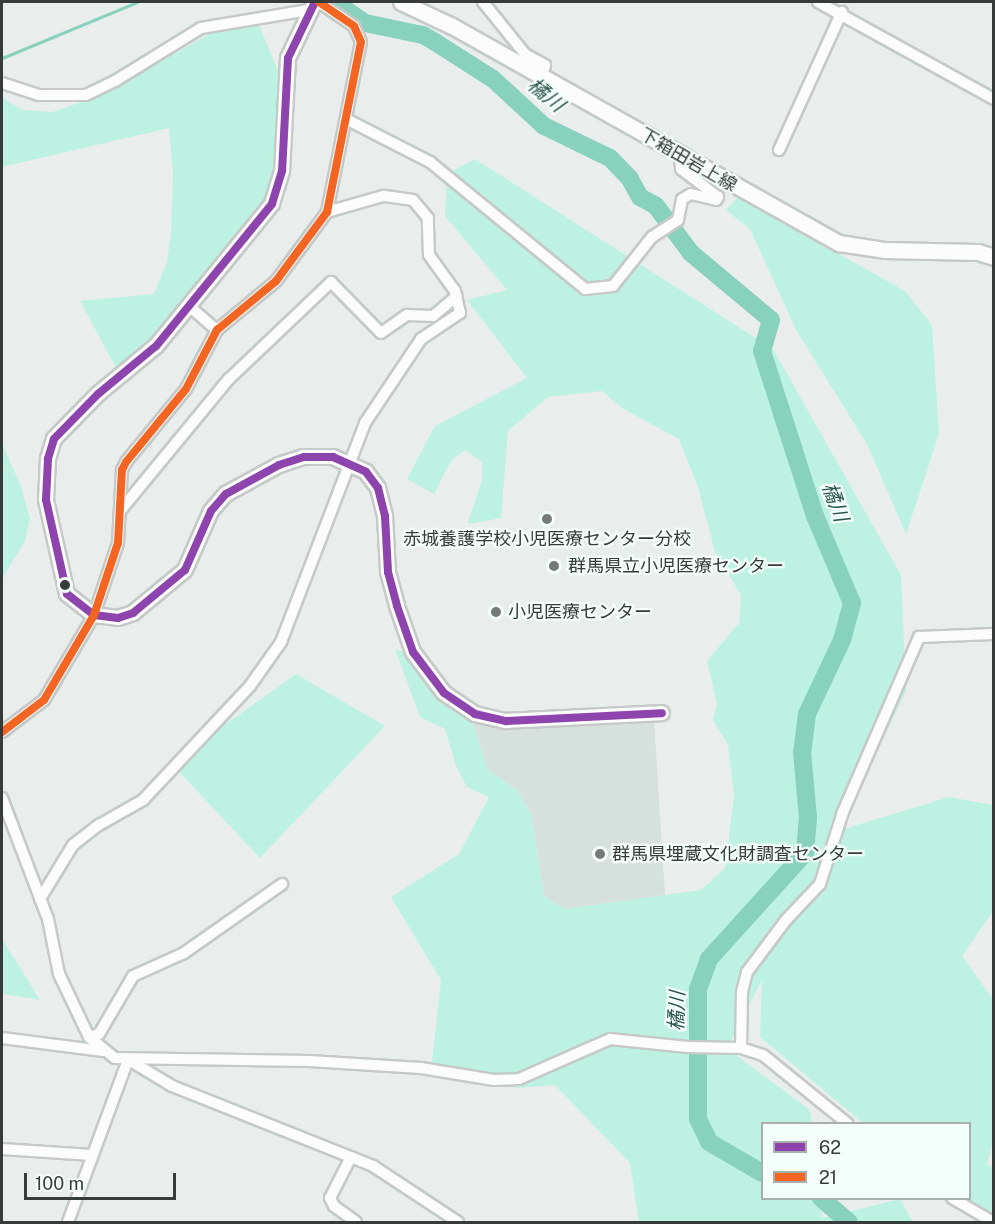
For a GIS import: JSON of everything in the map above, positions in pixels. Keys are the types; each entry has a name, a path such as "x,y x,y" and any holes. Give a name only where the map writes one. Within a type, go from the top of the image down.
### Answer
{"main road":[{"name":"下箱田岩上線","path":"401,2 542,75 680,156 839,243 885,250 978,252 993,257"}],"street":[{"path":"483,2 525,54 545,65 542,75"},
{"path":"818,2 842,12 993,99"},
{"path":"314,4 285,76 287,116 279,190 260,222 156,346 98,394 54,439 48,459 46,500 62,584 78,606 94,615 126,617 167,587 190,560 211,512 240,484 304,457 333,457 349,462 366,472 382,498 388,572 397,606 412,652 444,693 475,714 506,721 662,713"},
{"path":"2,83 38,95 86,95 115,81 201,27 314,4 360,34 348,120 327,212 276,281 217,330 199,370 126,462 118,543 94,615 44,700 2,732"},
{"path":"779,150 842,12"},
{"path":"348,120 430,162 585,289 613,286 652,237 678,220 682,199 691,194 716,200 718,197 681,169 680,156"},
{"path":"40,899 73,845 99,825 143,800 256,678 281,642 365,423 421,339 460,313 457,296 429,255 426,234 430,225 413,200 383,196 327,212"},
{"path":"120,511 229,379 331,282 381,333 407,315 433,316 457,296"},
{"path":"189,306 217,330"},
{"path":"741,1048 741,992 747,972 786,920 820,884 843,812 919,637 993,634"},
{"path":"2,798 40,899 59,974 89,1037 103,1051"},
{"path":"89,1037 99,1034 133,976 184,954 282,884"},
{"path":"2,1038 103,1051 128,1060 172,1086 374,1166 458,1222"},
{"path":"128,1060 309,1061 421,1068 494,1080 519,1079 610,1039 688,1047 741,1048 763,1055 846,1122"},
{"path":"68,1222 128,1060"},
{"path":"2,1149 92,1155"},
{"path":"351,1157 330,1198 334,1206 356,1222"},
{"path":"955,1200 993,1222"}],"shaded area":[{"name":"群馬県埋蔵文化財調査センター","path":"471,718 654,719 665,895 565,909 544,896 531,813 516,789 488,770"}],"green space":[{"path":"259,25 279,73 282,118 278,171 267,203 186,305 120,375 80,301 154,294 167,262 171,233 173,173 169,128 2,167 2,97 22,110 52,112 105,94 216,30"},
{"path":"475,159 773,349 901,575 906,691 828,854 844,829 949,797 993,805 993,911 962,956 993,999 994,1139 987,1164 993,1168 993,1219 966,1200 971,1200 971,1122 862,1122 760,1037 762,980 727,1048 810,1110 812,1122 761,1122 761,1200 820,1200 822,1218 901,1200 913,1222 639,1222 630,1163 555,1085 518,1088 431,1071 441,980 391,897 459,854 489,797 467,787 456,766 445,729 420,717 395,649 410,654 438,696 471,718 488,770 516,789 531,813 544,896 565,909 701,890 725,868 734,795 728,745 713,720 717,704 707,661 739,623 741,595 715,552 698,487 679,439 622,408 602,391 548,397 508,431 501,518 467,524 482,481 482,462 465,450 451,461 434,494 407,479 435,426 527,378 467,300 507,290 445,216 447,174"},
{"path":"738,197 905,291 932,325 939,434 906,534 867,444 796,330 750,229 726,210"},
{"path":"2,443 21,487 30,519 25,541 2,579"},
{"path":"296,674 385,726 260,858 171,763"},
{"path":"2,939 40,1000 3,994"}],"waterway":[{"path":"2,58 137,2"},
{"name":"橘川","path":"334,2 365,23 423,35 493,79 544,126 610,158 630,179 640,197 656,206 691,253 771,320 762,351 815,516 852,603 842,640 807,714 802,752 808,818 805,853 709,959 698,989 698,1119 709,1142 761,1172"},
{"name":"橘川","path":"823,1200 849,1222"}],"transit line":[{"name":"62","path":"315,2 288,58 282,171 272,204 156,346 98,394 54,439 48,459 46,500 67,594 94,615 118,618 133,613 185,570 211,511 226,494 279,465 304,457 333,457 366,472 378,488 385,516 388,572 397,606 413,652 444,693 475,714 506,721 662,713"},
{"name":"21","path":"2,732 44,700 94,615 118,543 122,470 126,462 186,389 217,330 276,281 327,212 361,42 354,26 319,2"}],"place":[{"name":"赤城養護学校小児医療センター分校","path":"547,519"},
{"name":"群馬県立小児医療センター","path":"554,566"},
{"name":"小児医療センター","path":"496,612"},
{"name":"群馬県埋蔵文化財調査センター","path":"600,854"}]}
